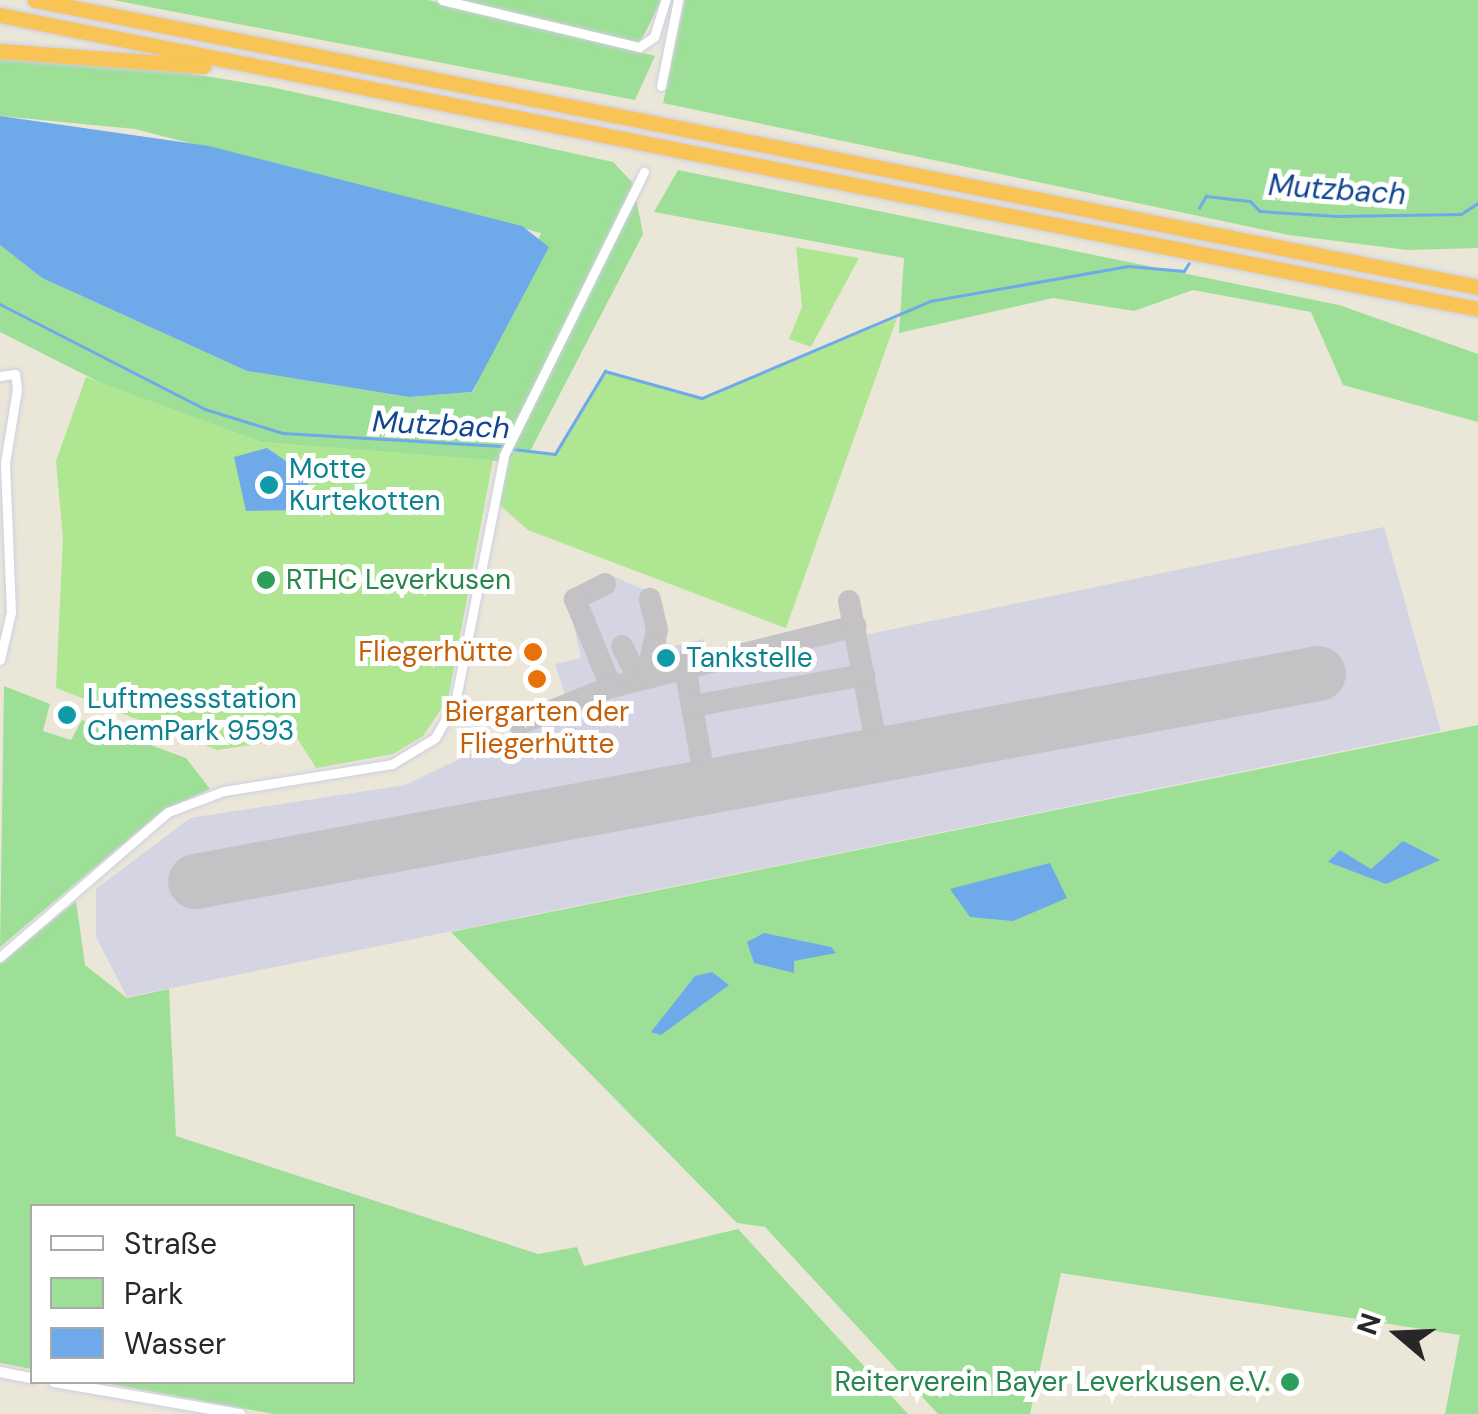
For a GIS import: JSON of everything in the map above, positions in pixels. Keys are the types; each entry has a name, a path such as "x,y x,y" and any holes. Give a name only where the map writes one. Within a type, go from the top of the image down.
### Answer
{"highway":[{"path":"36,0 1478,286"},
{"path":"86,0 116,16"},
{"path":"0,14 1478,309"},
{"path":"0,51 256,66"}],"street":[{"path":"442,0 638,47 654,37 666,0"},
{"path":"661,86 678,0"},
{"path":"0,957 140,832 202,796 392,764 435,738 455,703 504,456 644,172"},
{"path":"0,376 15,374 17,389 2,463 5,551 0,660"},
{"path":"0,1372 30,1378"},
{"path":"66,1384 240,1414"}],"shaded area":[{"path":"1384,527 1441,731 127,997 96,937 96,889 190,818 405,785 569,707 555,664 581,658 567,595 608,574 655,594 668,647 704,639 710,667"}],"green space":[{"path":"113,0 428,0 655,56 635,100"},
{"path":"457,0 662,0 639,44"},
{"path":"685,0 1478,0 1478,248 1407,250 1289,235 663,103"},
{"path":"0,57 127,63 271,87 613,162 633,183 643,234 524,463 261,442 103,384 0,332 0,245 42,278 247,371 409,397 473,392 541,233 135,129 0,116"},
{"path":"678,170 1339,305 1478,354 1478,422 1343,385 1311,312 1193,290 1134,311 1053,298 899,333 904,258 654,212"},
{"path":"796,247 859,258 811,347 789,339 802,307"},
{"name":"RTHC Leverkusen","path":"897,318 786,628 528,530 495,501 514,450 555,454 605,371 702,398"},
{"name":"RTHC Leverkusen","path":"86,377 261,442 493,460 448,699 423,736 393,754 316,768 297,738 217,750 56,688 63,538 56,461"},
{"path":"4,686 50,704 43,731 71,740 82,720 186,758 210,789 162,811 0,947"},
{"path":"1478,725 1478,1414 1445,1414 1460,1335 1061,1273 1030,1414 938,1414 765,1227 737,1223 451,932"},
{"path":"76,901 85,965 127,998 169,989 176,1136 538,1254 577,1247 584,1266 738,1229 908,1414 274,1414 111,1384 355,1384 355,1204 30,1204 30,1369 0,1363 0,964"}],"water":[{"path":"0,116 209,146 522,226 549,247 472,392 409,397 247,371 42,278 0,245"},
{"path":"267,448 309,477 304,510 246,511 234,457"},
{"path":"1403,841 1440,860 1386,884 1328,862 1340,850 1371,869"},
{"path":"1050,863 1067,898 1013,921 970,917 950,889"},
{"path":"764,933 831,947 836,953 794,961 794,973 754,963 747,942"},
{"path":"712,972 729,985 661,1035 651,1032 695,976"}],"waterway":[{"name":"Mutzbach","path":"1199,208 1206,196 1250,201 1260,211 1336,216 1461,214 1478,203"},
{"name":"Mutzbach","path":"513,449 555,454 605,371 702,398 930,301 1128,266 1184,271 1189,263"},
{"name":"Mutzbach","path":"0,304 205,409 283,433 505,446"}],"taxiway":[{"path":"605,584 575,599 611,687 855,626"},
{"path":"647,674 657,630 650,599"},
{"path":"849,601 878,753"},
{"path":"622,646 638,677"},
{"path":"684,662 706,785"},
{"path":"693,706 864,675"},
{"path":"519,724 611,687"}],"runway":[{"path":"195,881 1318,673"}],"place":[{"name":"Motte Kurtekotten","path":"269,485"},
{"name":"RTHC Leverkusen","path":"266,580"},
{"name":"Fliegerhütte","path":"533,652"},
{"name":"Tankstelle","path":"666,658"},
{"name":"Biergarten der Fliegerhütte","path":"537,679"},
{"name":"Luftmessstation ChemPark 9593","path":"67,715"},
{"name":"Reiterverein Bayer Leverkusen e.V.","path":"1290,1382"}]}
